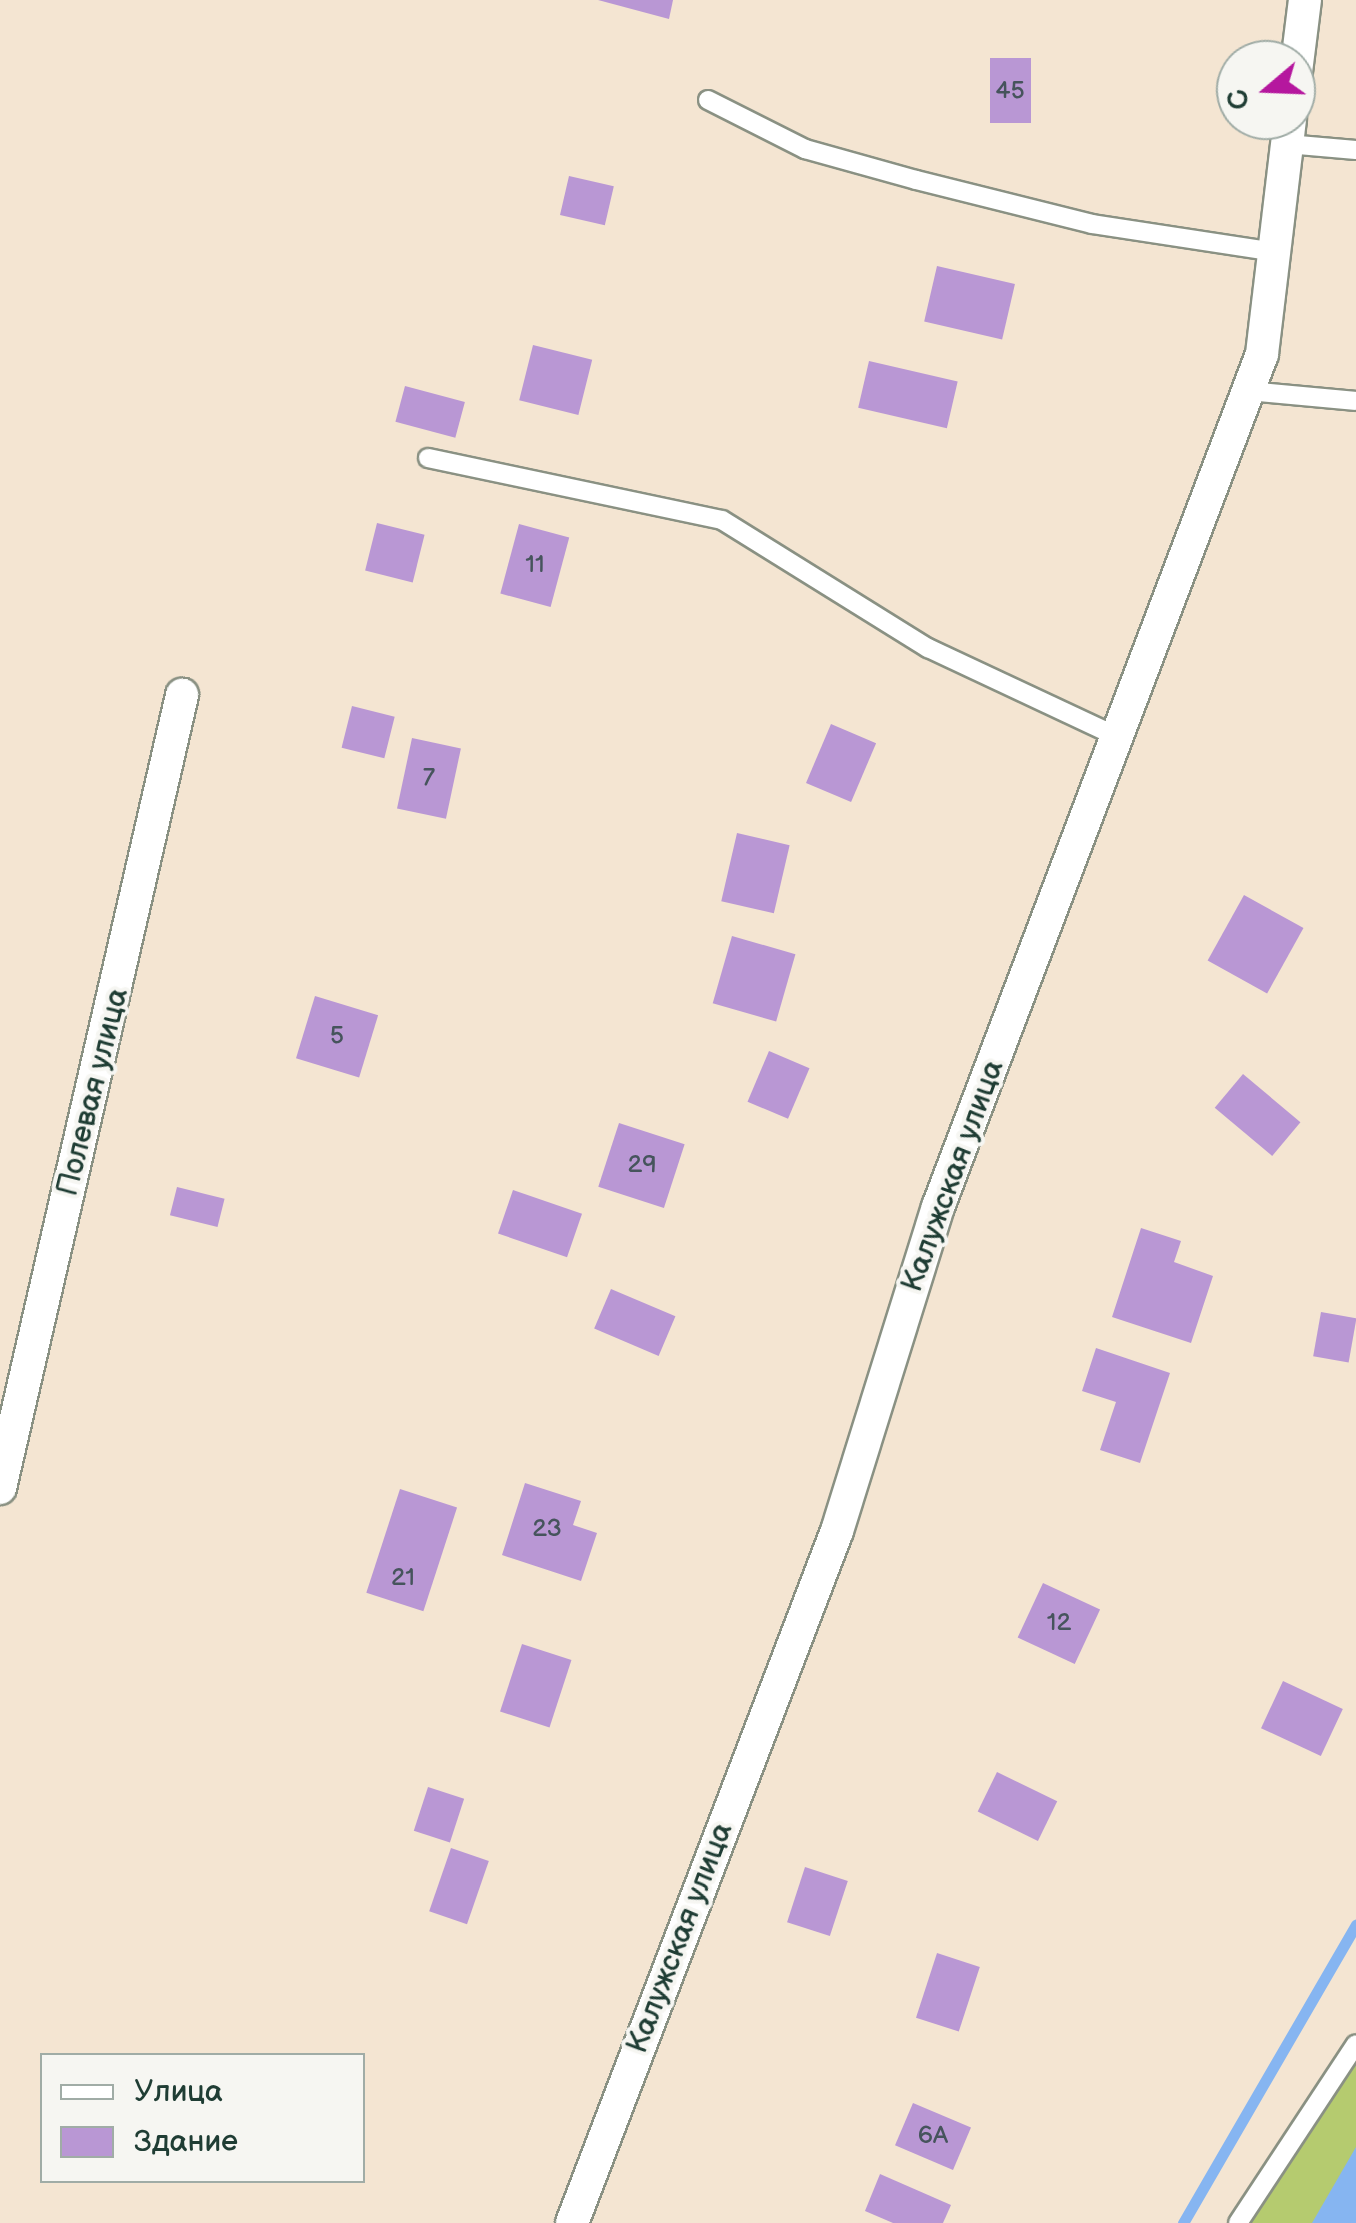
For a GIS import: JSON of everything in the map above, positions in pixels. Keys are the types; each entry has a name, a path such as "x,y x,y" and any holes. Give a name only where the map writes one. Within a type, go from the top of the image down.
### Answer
{"street":[{"path":"1300,40 1305,0"},
{"name":"Калужская улица","path":"572,2223 836,1532 938,1207 1120,738 1262,354 1288,140"},
{"name":"Полевая улица","path":"0,1488 182,695"}],"lane":[{"path":"708,100 806,149 916,180 1092,224 1274,252"},
{"path":"1316,139 1356,150"},
{"path":"1248,391 1356,401"},
{"path":"428,458 722,520 928,648 1120,738"},
{"path":"1238,2223 1356,2044"}],"green space":[{"path":"1356,2058 1356,2223 1247,2223"}],"water":[{"path":"1356,2147 1356,2223 1312,2223"}],"building":[{"path":"598,0 673,0 669,19"},
{"path":"990,58 1031,58 1031,123 990,123"},
{"path":"569,176 614,186 605,225 560,215"},
{"path":"937,266 1015,284 1002,340 924,322"},
{"path":"533,345 592,360 578,415 519,400"},
{"path":"869,361 958,381 947,428 858,408"},
{"path":"405,386 465,402 455,438 395,422"},
{"path":"377,523 425,535 413,582 365,571"},
{"path":"519,524 569,537 551,607 500,594"},
{"path":"352,706 395,717 384,758 342,748"},
{"path":"831,724 876,743 851,802 806,783"},
{"path":"412,738 461,748 446,819 397,808"},
{"path":"737,833 790,845 774,913 721,901"},
{"path":"1244,895 1303,928 1267,994 1208,961"},
{"path":"732,936 795,954 776,1021 713,1003"},
{"path":"315,996 378,1015 359,1077 296,1058"},
{"path":"769,1051 810,1068 788,1119 748,1102"},
{"path":"1243,1074 1300,1122 1272,1156 1215,1108"},
{"path":"619,1123 685,1144 664,1208 598,1187"},
{"path":"177,1187 225,1199 218,1227 170,1215"},
{"path":"513,1190 582,1214 567,1257 498,1233"},
{"path":"1141,1228 1181,1241 1174,1262 1213,1276 1191,1343 1112,1317"},
{"path":"611,1289 675,1316 659,1356 594,1329"},
{"path":"1321,1312 1356,1318 1349,1363 1313,1356"},
{"path":"1096,1348 1170,1373 1140,1463 1100,1450 1116,1402 1082,1391"},
{"path":"525,1483 581,1501 573,1525 597,1533 581,1581 502,1555"},
{"path":"400,1489 457,1508 423,1611 366,1593"},
{"path":"1043,1583 1100,1610 1075,1664 1018,1637"},
{"path":"522,1644 571,1660 550,1728 500,1712"},
{"path":"1283,1681 1343,1709 1321,1756 1261,1728"},
{"path":"997,1772 1057,1801 1038,1841 978,1812"},
{"path":"428,1787 464,1799 450,1842 414,1831"},
{"path":"451,1848 489,1861 467,1924 429,1911"},
{"path":"805,1867 848,1881 830,1936 787,1922"},
{"path":"937,1953 980,1967 959,2032 916,2018"},
{"path":"913,2103 971,2128 953,2170 895,2145"},
{"path":"880,2174 951,2205 943,2223 893,2223 865,2211"}],"waterway":[{"path":"1183,2223 1356,1924"}]}
